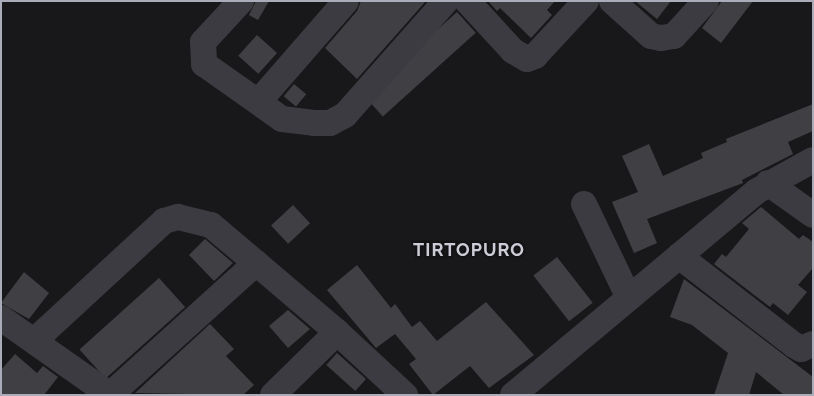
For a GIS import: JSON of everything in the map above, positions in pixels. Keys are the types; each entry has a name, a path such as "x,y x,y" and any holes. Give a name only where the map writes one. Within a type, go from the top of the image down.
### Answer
{"street":[{"path":"241,1 205,37 201,58 204,64 260,100 282,119 298,123 330,123 345,116 446,1"},
{"path":"260,100 346,1"},
{"path":"467,1 513,51 527,59 536,56 586,1"},
{"path":"612,1 651,36 661,38 674,36 706,1"},
{"path":"512,395 768,183 813,160"},
{"path":"768,183 813,215"},
{"path":"584,204 630,298"},
{"path":"34,341 164,221 185,218 211,225 406,395"},
{"path":"679,256 794,345 801,349 813,344"},
{"path":"1,318 110,395 256,263"},
{"path":"273,395 336,332"}],"building":[{"path":"256,1 269,1 258,20 249,15"},
{"path":"361,1 426,1 357,79 325,48 357,11"},
{"path":"488,1 555,1 547,10 552,15 531,38 500,8 497,11"},
{"path":"635,1 671,1 657,19"},
{"path":"722,1 753,1 721,43 702,28"},
{"path":"457,12 476,33 383,116 364,96"},
{"path":"257,35 277,53 258,74 238,56"},
{"path":"294,84 306,94 296,107 284,96"},
{"path":"813,104 813,131 788,142 793,154 742,180 743,183 647,219 657,243 634,253 612,202 638,192 622,156 649,144 663,176 703,158 701,153 727,142 726,139"},
{"path":"293,205 310,223 288,244 271,225"},
{"path":"761,207 799,239 803,235 813,242 813,268 798,285 807,292 788,315 773,303 770,307 714,264 722,254 726,257 749,229 742,223"},
{"path":"205,239 233,263 214,281 189,255"},
{"path":"557,257 593,303 569,321 533,275"},
{"path":"357,265 391,308 395,304 412,327 420,321 437,341 486,302 534,355 489,388 470,366 433,395 409,364 416,359 395,334 376,348 327,290"},
{"path":"24,272 49,293 29,319 1,303"},
{"path":"159,278 185,307 106,379 79,350"},
{"path":"684,279 813,377 813,395 784,395 756,372 749,395 714,395 728,353 692,325 670,317"},
{"path":"288,310 310,329 288,348 269,326"},
{"path":"210,324 234,349 226,356 254,385 243,395 135,393"},
{"path":"337,353 366,379 355,391 326,365"},
{"path":"15,354 37,373 43,366 58,377 44,395 1,395 1,370"}],"district":[{"name":"TIRTOPURO","path":"469,250"}]}
